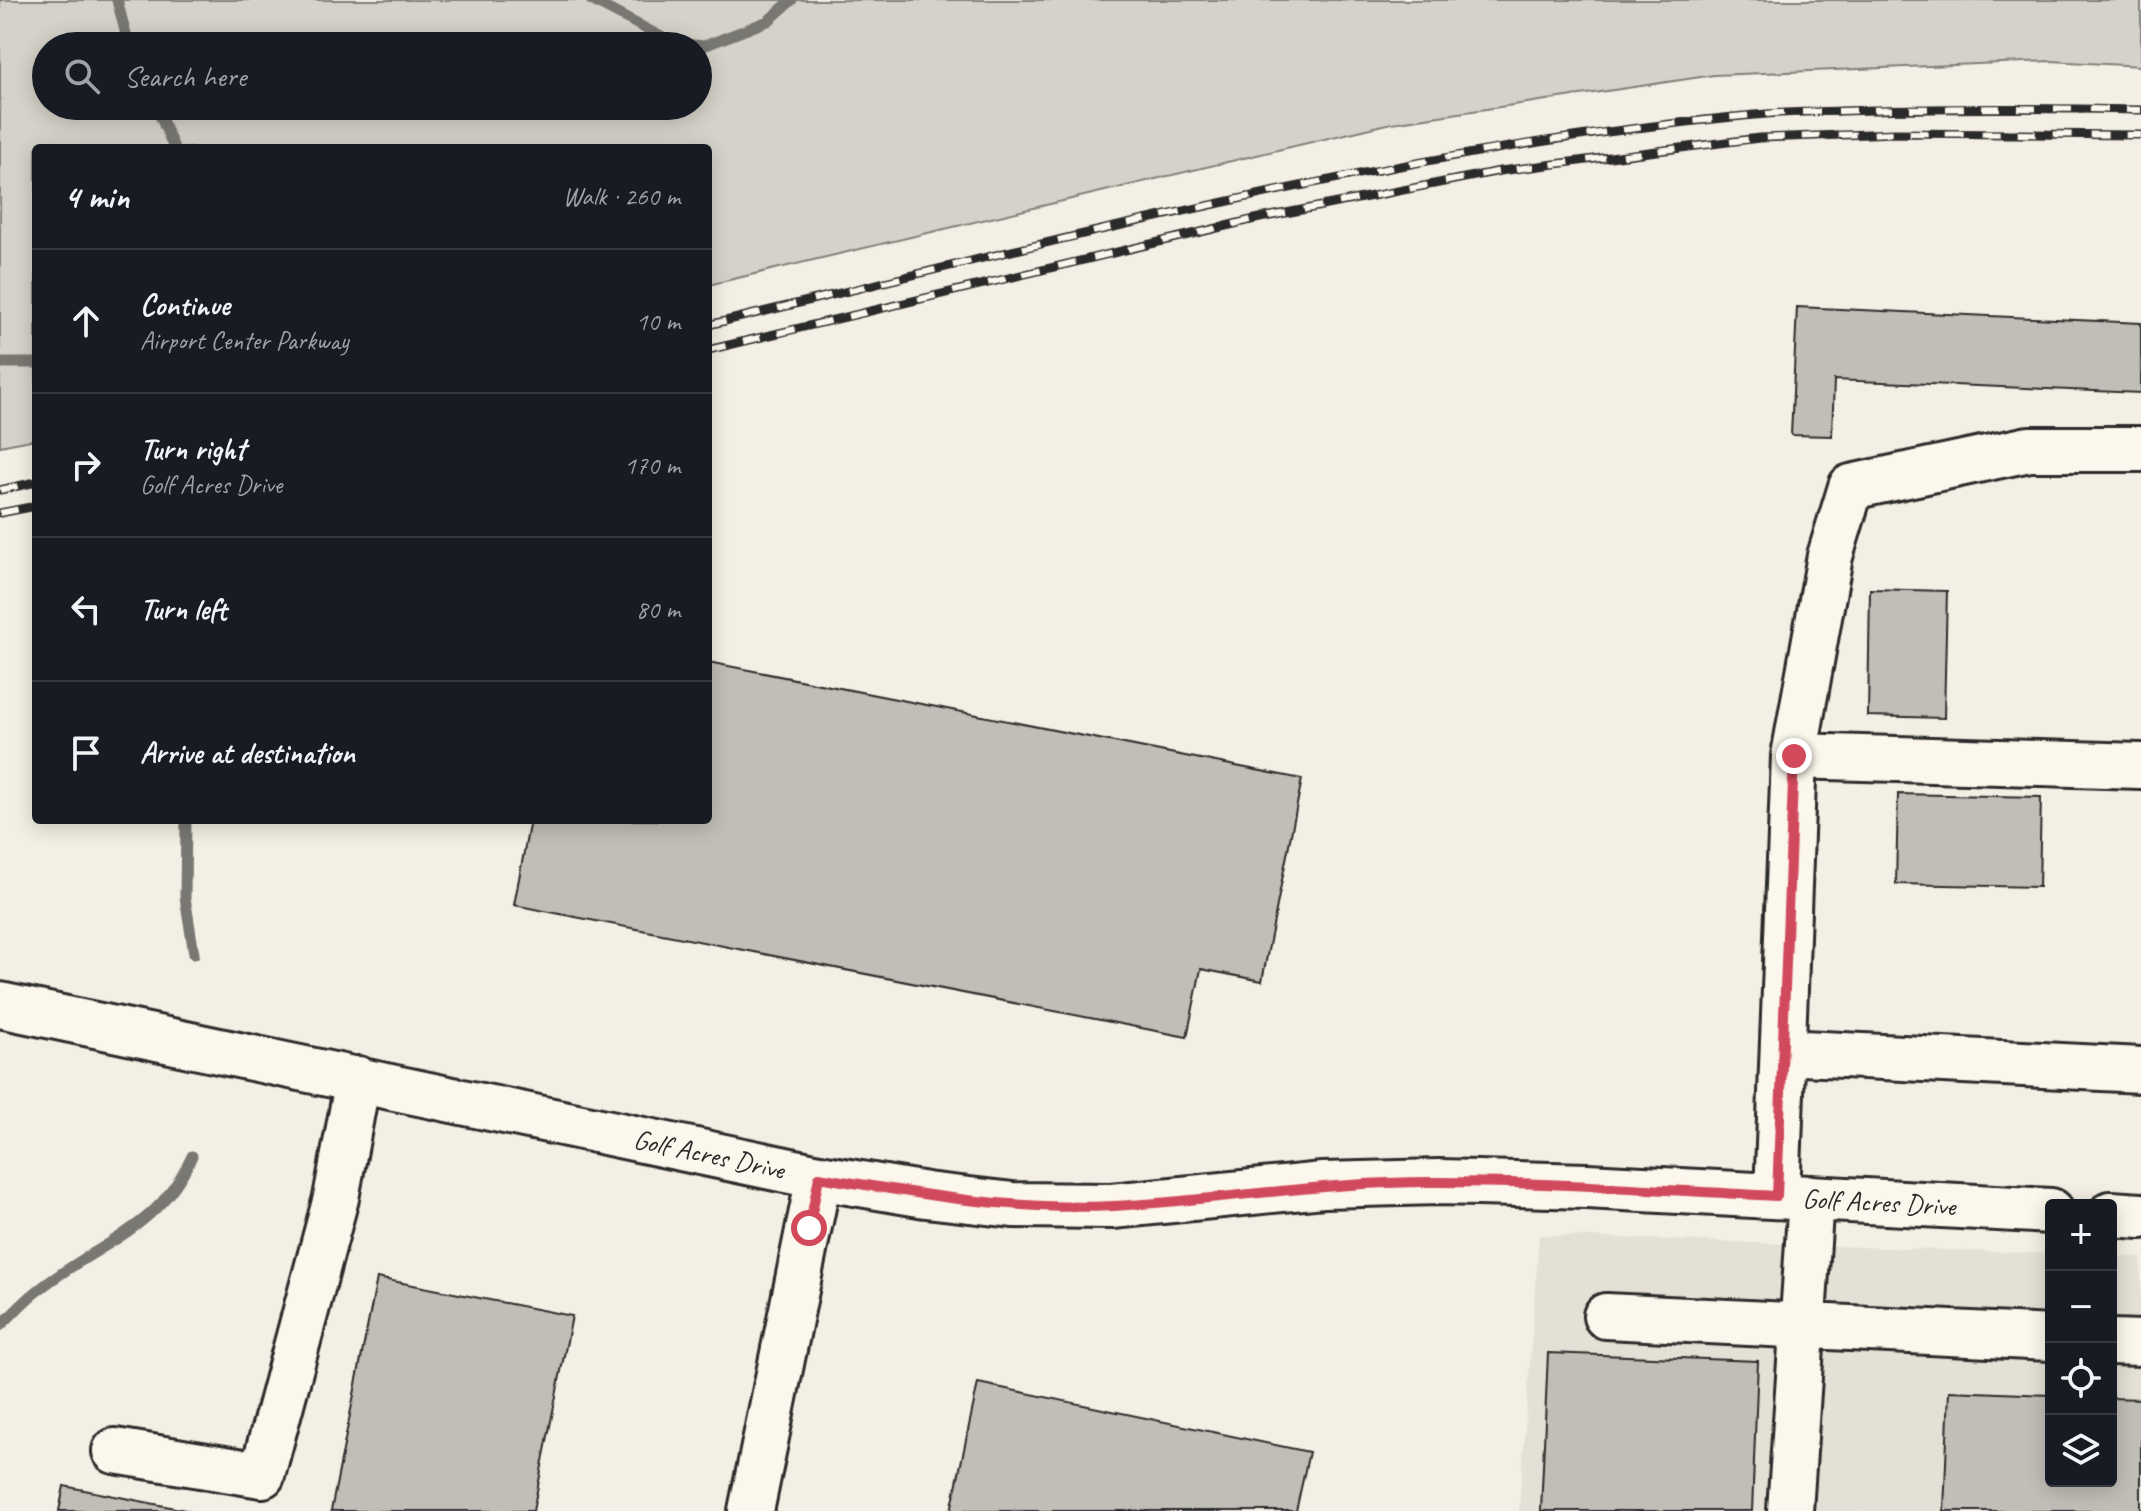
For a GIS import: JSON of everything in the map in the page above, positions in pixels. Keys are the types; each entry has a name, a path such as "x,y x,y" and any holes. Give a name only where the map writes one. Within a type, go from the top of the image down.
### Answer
{"street":[{"path":"1790,1511 1804,1324 1783,1052 1794,756 1830,556 1851,487 2029,449 2141,449"},
{"path":"1794,756 2141,766"},
{"name":"Golf Acres Drive","path":"0,1005 819,1177 926,1195 1013,1205 1112,1206 1323,1185 1439,1182 2045,1211"},
{"path":"1783,1052 2141,1070"},
{"path":"115,1451 262,1475 336,1198 358,1079"},
{"path":"751,1511 819,1177"},
{"path":"2117,1214 2141,1216"},
{"path":"1606,1316 2045,1338"},
{"path":"2117,1342 2141,1343"}],"shaded area":[{"path":"0,0 2141,0 2141,66 2051,61 1714,75 1392,123 712,284 712,144 32,144 32,440 0,446"},
{"path":"1539,1235 2045,1254 2045,1487 2117,1487 2117,1256 2141,1257 2141,1511 1519,1511"}],"building":[{"path":"1797,307 2141,323 2141,393 1834,380 1832,436 1791,435"},
{"path":"1870,589 1947,591 1944,718 1868,716"},
{"path":"712,663 1302,779 1262,981 1201,969 1187,1037 514,905 529,824 712,824"},
{"path":"1898,794 2041,797 2039,887 1896,884"},
{"path":"377,1278 572,1316 533,1511 331,1511"},
{"path":"1548,1353 1758,1361 1752,1511 1541,1511"},
{"path":"978,1383 1309,1452 1296,1511 951,1511"},
{"path":"1949,1391 2045,1395 2045,1487 2117,1487 2117,1398 2141,1399 2141,1511 1944,1511"},
{"path":"64,1486 190,1511 59,1511"}],"waterway":[{"path":"117,0 125,32"},
{"path":"591,0 652,32"},
{"path":"712,43 768,21 792,0"},
{"path":"162,120 172,144"},
{"path":"0,363 32,363"},
{"path":"186,824 185,897 194,954"},
{"path":"0,1326 58,1275 143,1220 178,1182 192,1156"}],"railway":[{"path":"712,324 1228,201 1489,150 1621,130 1798,112 1954,108 2141,110"},
{"path":"712,349 1255,219 1500,171 1759,138 1895,133 2141,135"},
{"path":"0,490 32,483"},
{"path":"0,513 32,507"}],"route":[{"path":"809,1228 819,1177 926,1195 1013,1205 1112,1206 1323,1185 1439,1182 1777,1196 1794,756"}]}
